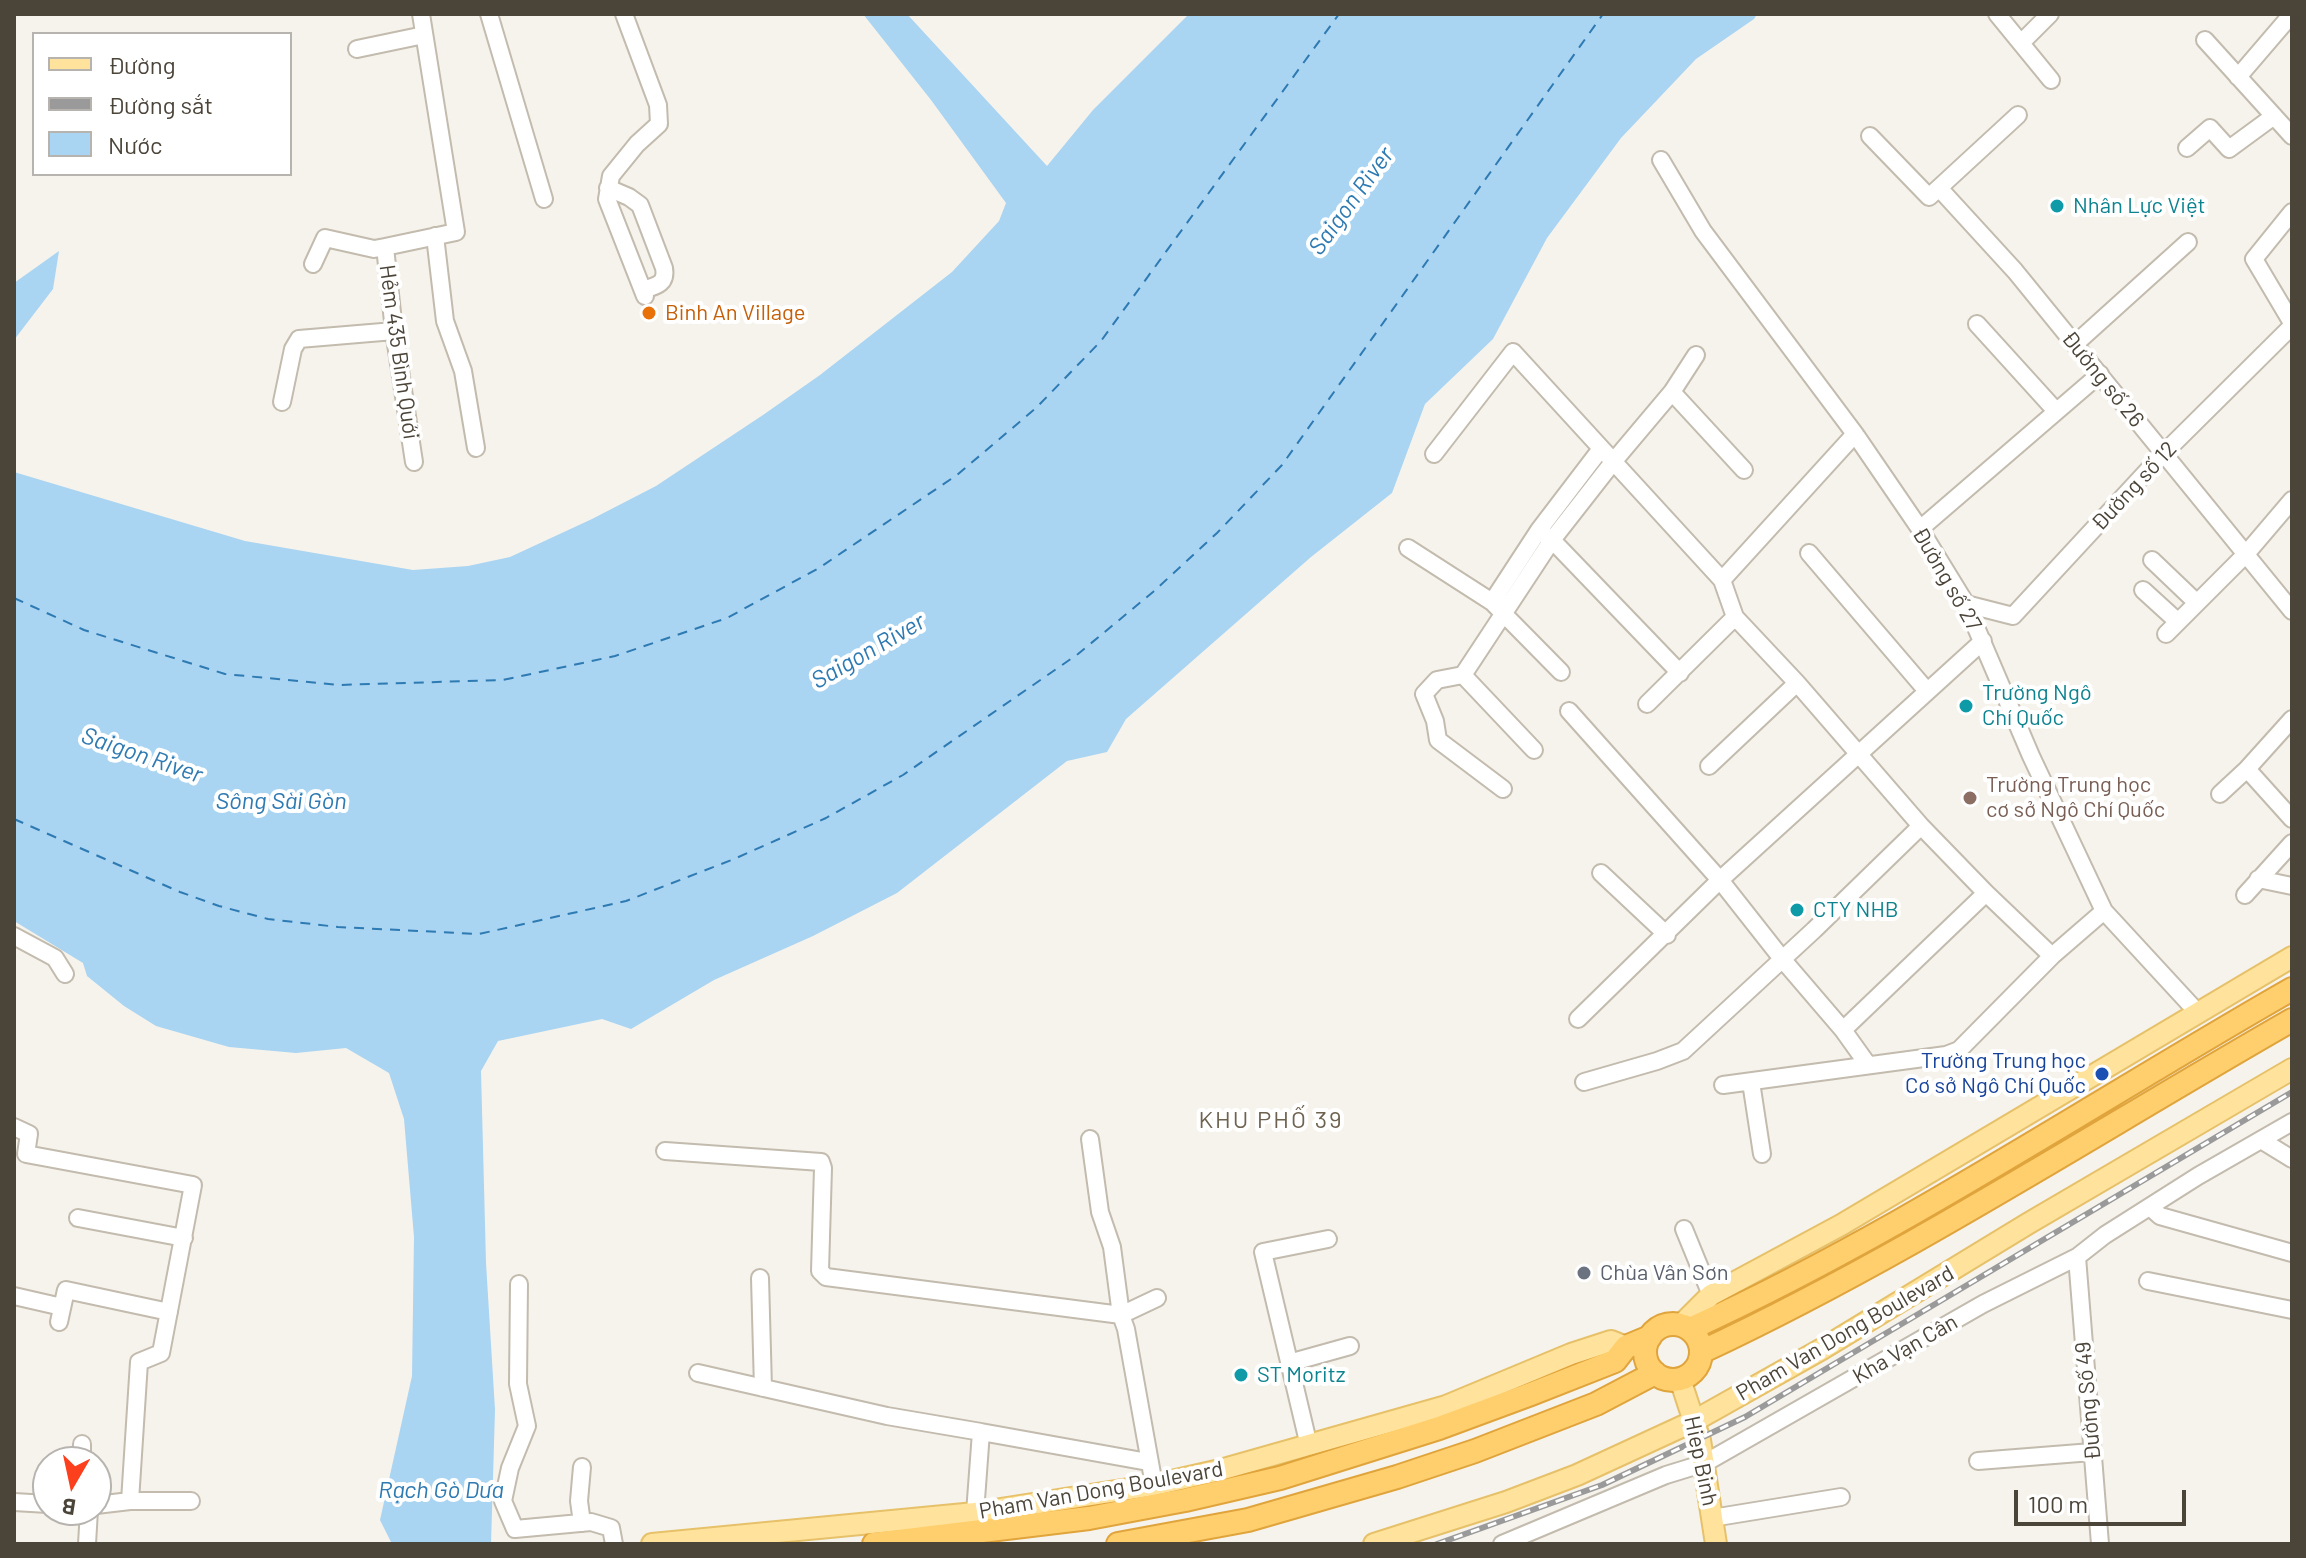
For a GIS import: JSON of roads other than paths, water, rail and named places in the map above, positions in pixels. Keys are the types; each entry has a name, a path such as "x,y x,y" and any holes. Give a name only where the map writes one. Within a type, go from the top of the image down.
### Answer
{"highway":[{"path":"1685,1327 1699,1341 1701,1352 1697,1367 1680,1379 1665,1379 1655,1373 1646,1358 1650,1337 1663,1326 1685,1327 1808,1271 2050,1134 2292,989"},
{"name":"Pham Van Dong Boulevard","path":"1701,1352 1797,1306 1913,1244 2292,1020"},
{"name":"Pham Van Dong Boulevard","path":"874,1544 1089,1518 1280,1478 1439,1428 1531,1394 1615,1361 1626,1347 1650,1337"},
{"path":"1118,1544 1248,1520 1397,1477 1475,1451 1596,1404 1655,1373"}],"main road":[{"path":"1685,1327 1711,1295 1841,1225 2292,957"},
{"name":"Pham Van Dong Boulevard","path":"1374,1544 1506,1502 1694,1421 1822,1349 2292,1069"},
{"name":"Pham Van Dong Boulevard","path":"652,1544 975,1513 1154,1485 1309,1446 1446,1406 1571,1354 1611,1341 1626,1347"},
{"name":"Hiep Binh","path":"1680,1379 1705,1463 1716,1544"}],"street":[{"path":"421,14 456,232 435,236 445,321 463,371 476,448"},
{"path":"489,14 544,199"},
{"path":"608,188 640,205 664,268 660,285 644,293 607,199 608,188 611,176 637,144 659,124 658,105 624,14"},
{"path":"1997,14 2051,80"},
{"path":"2022,42 2050,14"},
{"path":"2238,77 2292,14"},
{"path":"357,49 424,35"},
{"path":"2205,40 2292,136"},
{"path":"1939,188 2018,115"},
{"path":"2187,148 2210,128 2229,149 2274,116"},
{"name":"Đường số 26","path":"1870,136 1929,197 1939,188 2015,271 2292,611"},
{"name":"Đường số 27","path":"1661,160 1703,231 1855,434 1920,529 1966,604 2031,756 2104,911 2199,1014"},
{"path":"2292,212 2254,259 2292,324"},
{"name":"Hẻm 435 Bình Quới","path":"414,462 385,247 435,236"},
{"path":"313,264 325,238 374,249 385,247"},
{"path":"2075,344 2188,242"},
{"path":"1977,324 2056,411"},
{"name":"Đường số 12","path":"1966,604 2013,616 2163,454 2292,324"},
{"path":"282,402 293,349 299,339 394,331"},
{"path":"1434,454 1513,352 1722,580 1735,617 1797,683 1921,826 2052,956"},
{"path":"1463,675 1498,607 1546,535 1606,456 1672,392 1696,355"},
{"path":"1920,529 2100,374"},
{"path":"1672,392 1744,470"},
{"path":"1722,580 1855,434"},
{"path":"2143,590 2171,628 2246,554 2292,500"},
{"path":"1546,535 1680,673"},
{"path":"1408,548 1498,607 1561,672"},
{"path":"1809,553 1927,691"},
{"path":"2152,560 2196,602"},
{"path":"1647,704 1735,617"},
{"path":"1578,1019 1720,880 1983,641"},
{"path":"1463,675 1534,750"},
{"path":"1463,675 1437,680 1424,694 1435,721 1438,740 1503,789"},
{"path":"1709,766 1797,683"},
{"path":"1569,711 1720,880 1868,1065"},
{"path":"2220,794 2292,719"},
{"path":"2247,769 2292,819"},
{"path":"1584,1082 1683,1051 1783,960 1921,826"},
{"path":"2245,895 2292,843"},
{"path":"1601,873 1667,935"},
{"path":"2258,879 2292,886"},
{"path":"1843,1030 1986,893"},
{"path":"1723,1085 1946,1055 1959,1050 2052,956 2104,911"},
{"path":"14,936 55,958 65,974"},
{"path":"1751,1082 1762,1154"},
{"name":"Kha Vạn Cân","path":"1502,1544 1666,1475 1705,1463 1983,1304 2077,1257 2105,1235 2292,1122"},
{"path":"14,1127 29,1134 26,1154 193,1185 161,1353 139,1362 130,1501"},
{"path":"1090,1139 1100,1212 1112,1247 1121,1315 1154,1485"},
{"path":"2261,1140 2292,1159"},
{"path":"665,1151 821,1162 820,1271 826,1277 1121,1315 1157,1298"},
{"path":"2150,1207 2160,1216 2292,1253"},
{"path":"78,1218 184,1238"},
{"path":"1684,1229 1711,1295"},
{"path":"1309,1446 1263,1252 1328,1239"},
{"name":"Đường Số 49","path":"2077,1257 2100,1544"},
{"path":"760,1278 763,1388"},
{"path":"2148,1281 2292,1310"},
{"path":"519,1284 518,1384 527,1426 510,1468 503,1501 515,1529 591,1522 611,1528 614,1544"},
{"path":"14,1296 61,1315 66,1290 169,1312"},
{"path":"1289,1363 1350,1346"},
{"path":"698,1373 887,1416 1148,1462"},
{"path":"975,1513 981,1432"},
{"path":"1978,1461 2092,1452"},
{"path":"582,1467 579,1501 582,1523"},
{"path":"1712,1518 1841,1497"},
{"path":"112,1503 191,1501"}],"water":[{"name":"Sông Sài Gòn","path":"863,14 907,14 1047,166 1093,110 1189,14 1757,14 1696,59 1621,138 1547,238 1493,339 1425,404 1392,493 1311,557 1126,719 1107,752 1067,761 897,893 813,936 714,980 631,1029 602,1019 498,1041 481,1071 486,1263 495,1410 491,1544 392,1544 380,1520 412,1376 414,1237 404,1119 389,1073 346,1048 296,1053 229,1047 156,1026 124,1006 87,976 83,963 14,921 14,472 245,541 413,570 468,566 510,557 656,486 820,375 952,272 999,221 1006,203"},
{"path":"59,251 53,289 14,340 14,283"}],"railway":[{"path":"1437,1544 1602,1485 1745,1417 2292,1092"}],"place":[{"name":"Nhân Lực Việt","path":"2057,206"},
{"name":"Binh An Village","path":"649,313"},
{"name":"Trường Ngô Chí Quốc","path":"1966,706"},
{"name":"Trường Trung học cơ sở Ngô Chí Quốc","path":"1970,798"},
{"name":"CTY NHB","path":"1797,910"},
{"name":"Trường Trung học Cơ sở Ngô Chí Quốc","path":"2102,1074"},
{"name":"Chùa Vân Sơn","path":"1584,1273"},
{"name":"ST Moritz","path":"1241,1375"}],"district":[{"name":"KHU PHỐ 39","path":"1271,1120"}],"water label":[{"name":"Saigon River","path":"1351,201"},
{"name":"Saigon River","path":"868,651"},
{"name":"Saigon River","path":"142,755"},
{"name":"Rạch Gò Dưa","path":"441,1490"}]}
